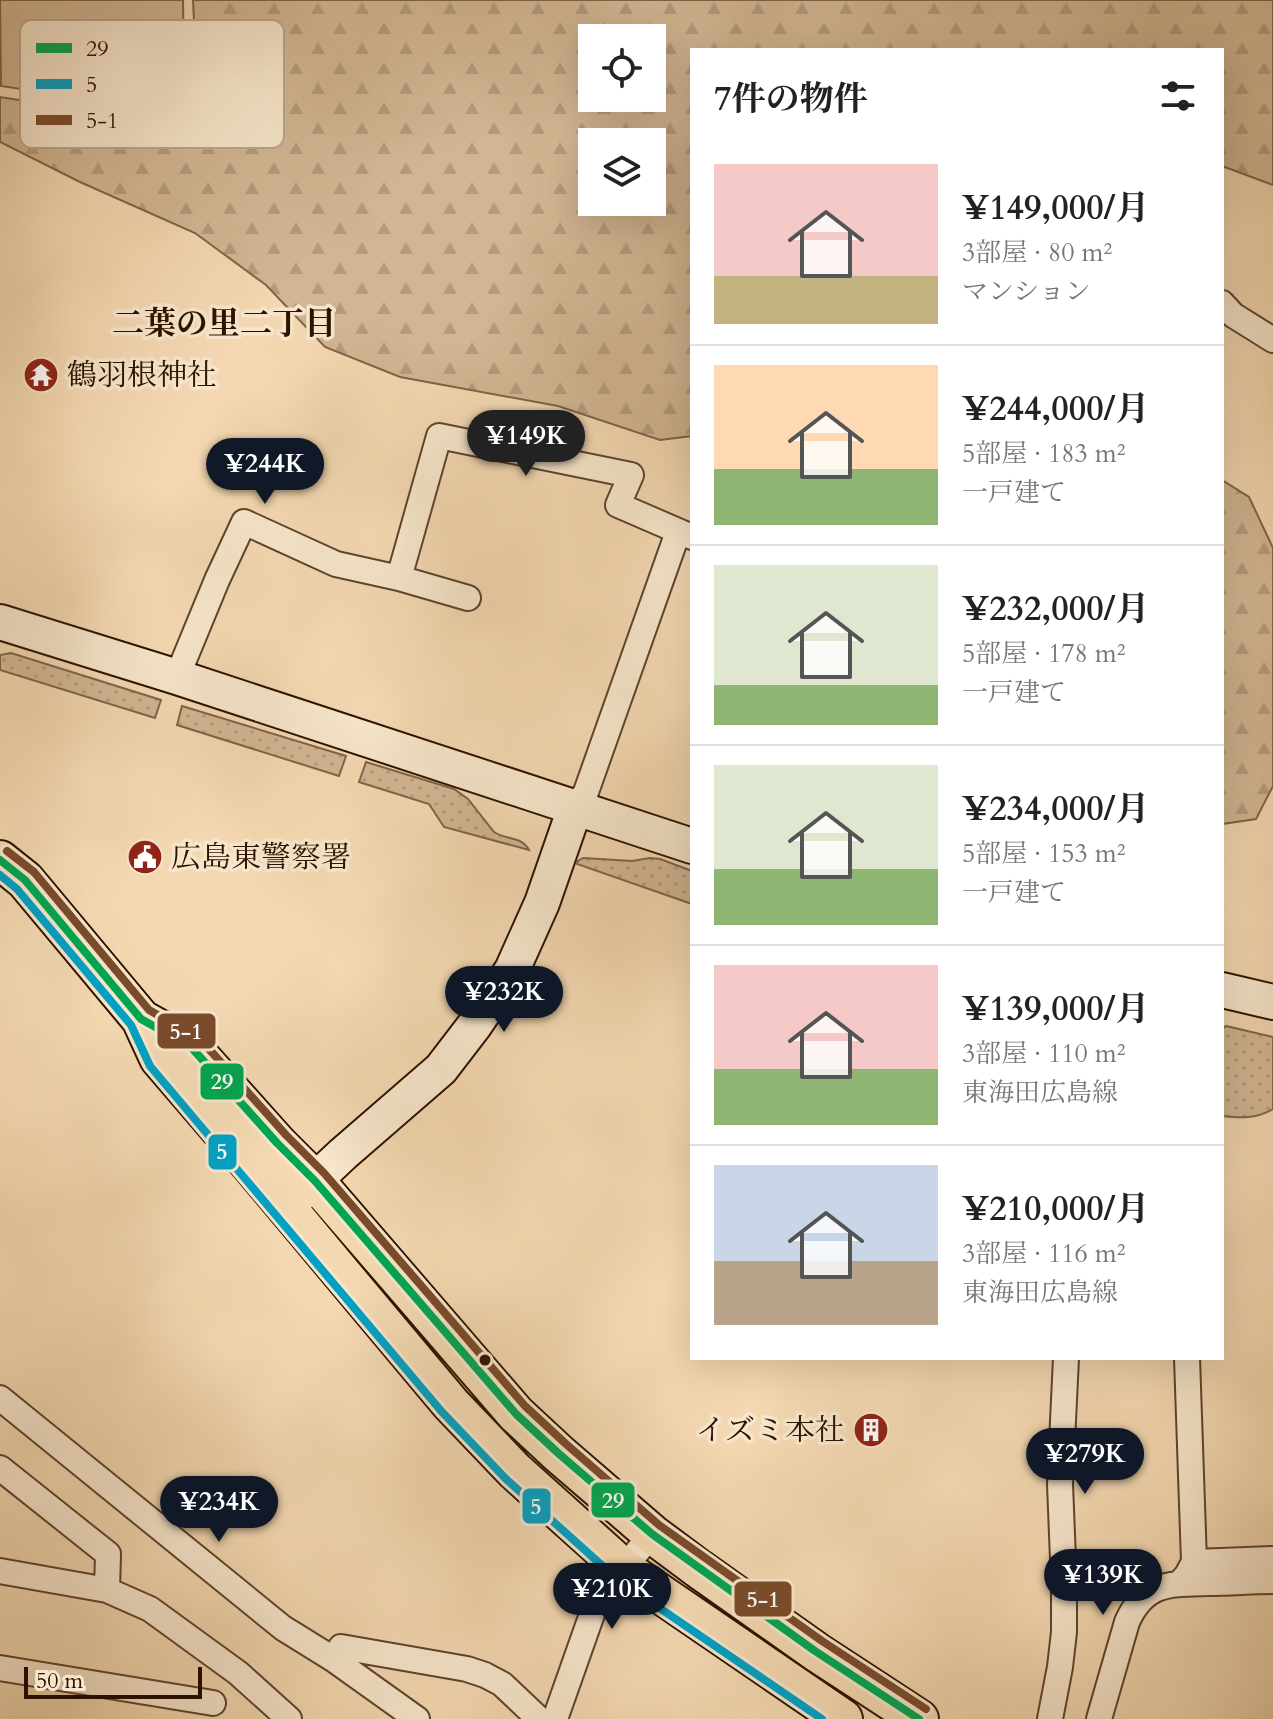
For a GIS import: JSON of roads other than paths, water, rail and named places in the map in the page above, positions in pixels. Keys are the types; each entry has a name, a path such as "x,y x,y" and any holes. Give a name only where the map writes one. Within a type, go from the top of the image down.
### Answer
{"main road":[{"path":"0,860 25,880 141,1019 159,1058 451,1404 515,1471 624,1569 843,1719"},
{"path":"141,1019 191,1047 315,1181 516,1414 588,1480 652,1534 815,1651 919,1719"}],"street":[{"path":"1224,305 1233,315 1273,340"},
{"path":"287,1207 441,1069 512,970 542,903 575,808 586,792 685,535 618,505 631,475 439,436 399,578"},
{"path":"177,677 244,522 336,564 468,598"},
{"path":"0,622 690,845"},
{"path":"1224,990 1273,1002"},
{"path":"1050,1719 1064,1632 1060,1484 1066,1360"},
{"path":"1180,1583 1194,1562 1187,1360"},
{"path":"0,1398 283,1628 333,1659 417,1719"},
{"path":"0,1468 108,1554 107,1590"},
{"path":"555,1719 597,1600 652,1534"},
{"path":"1194,1562 1273,1559"},
{"path":"0,1571 107,1590 150,1609 238,1673 289,1719"},
{"path":"1099,1719 1122,1636 1139,1600 1156,1588 1180,1583 1273,1581"},
{"path":"333,1659 341,1647 476,1672 502,1684 539,1719"},
{"path":"0,1668 212,1711 238,1673"}],"place":[{"name":"鶴羽根神社","path":"41,375"},
{"name":"広島東警察署","path":"145,857"},
{"name":"イズミ本社","path":"871,1430"}],"district":[{"name":"二葉の里二丁目","path":"224,324"}]}
